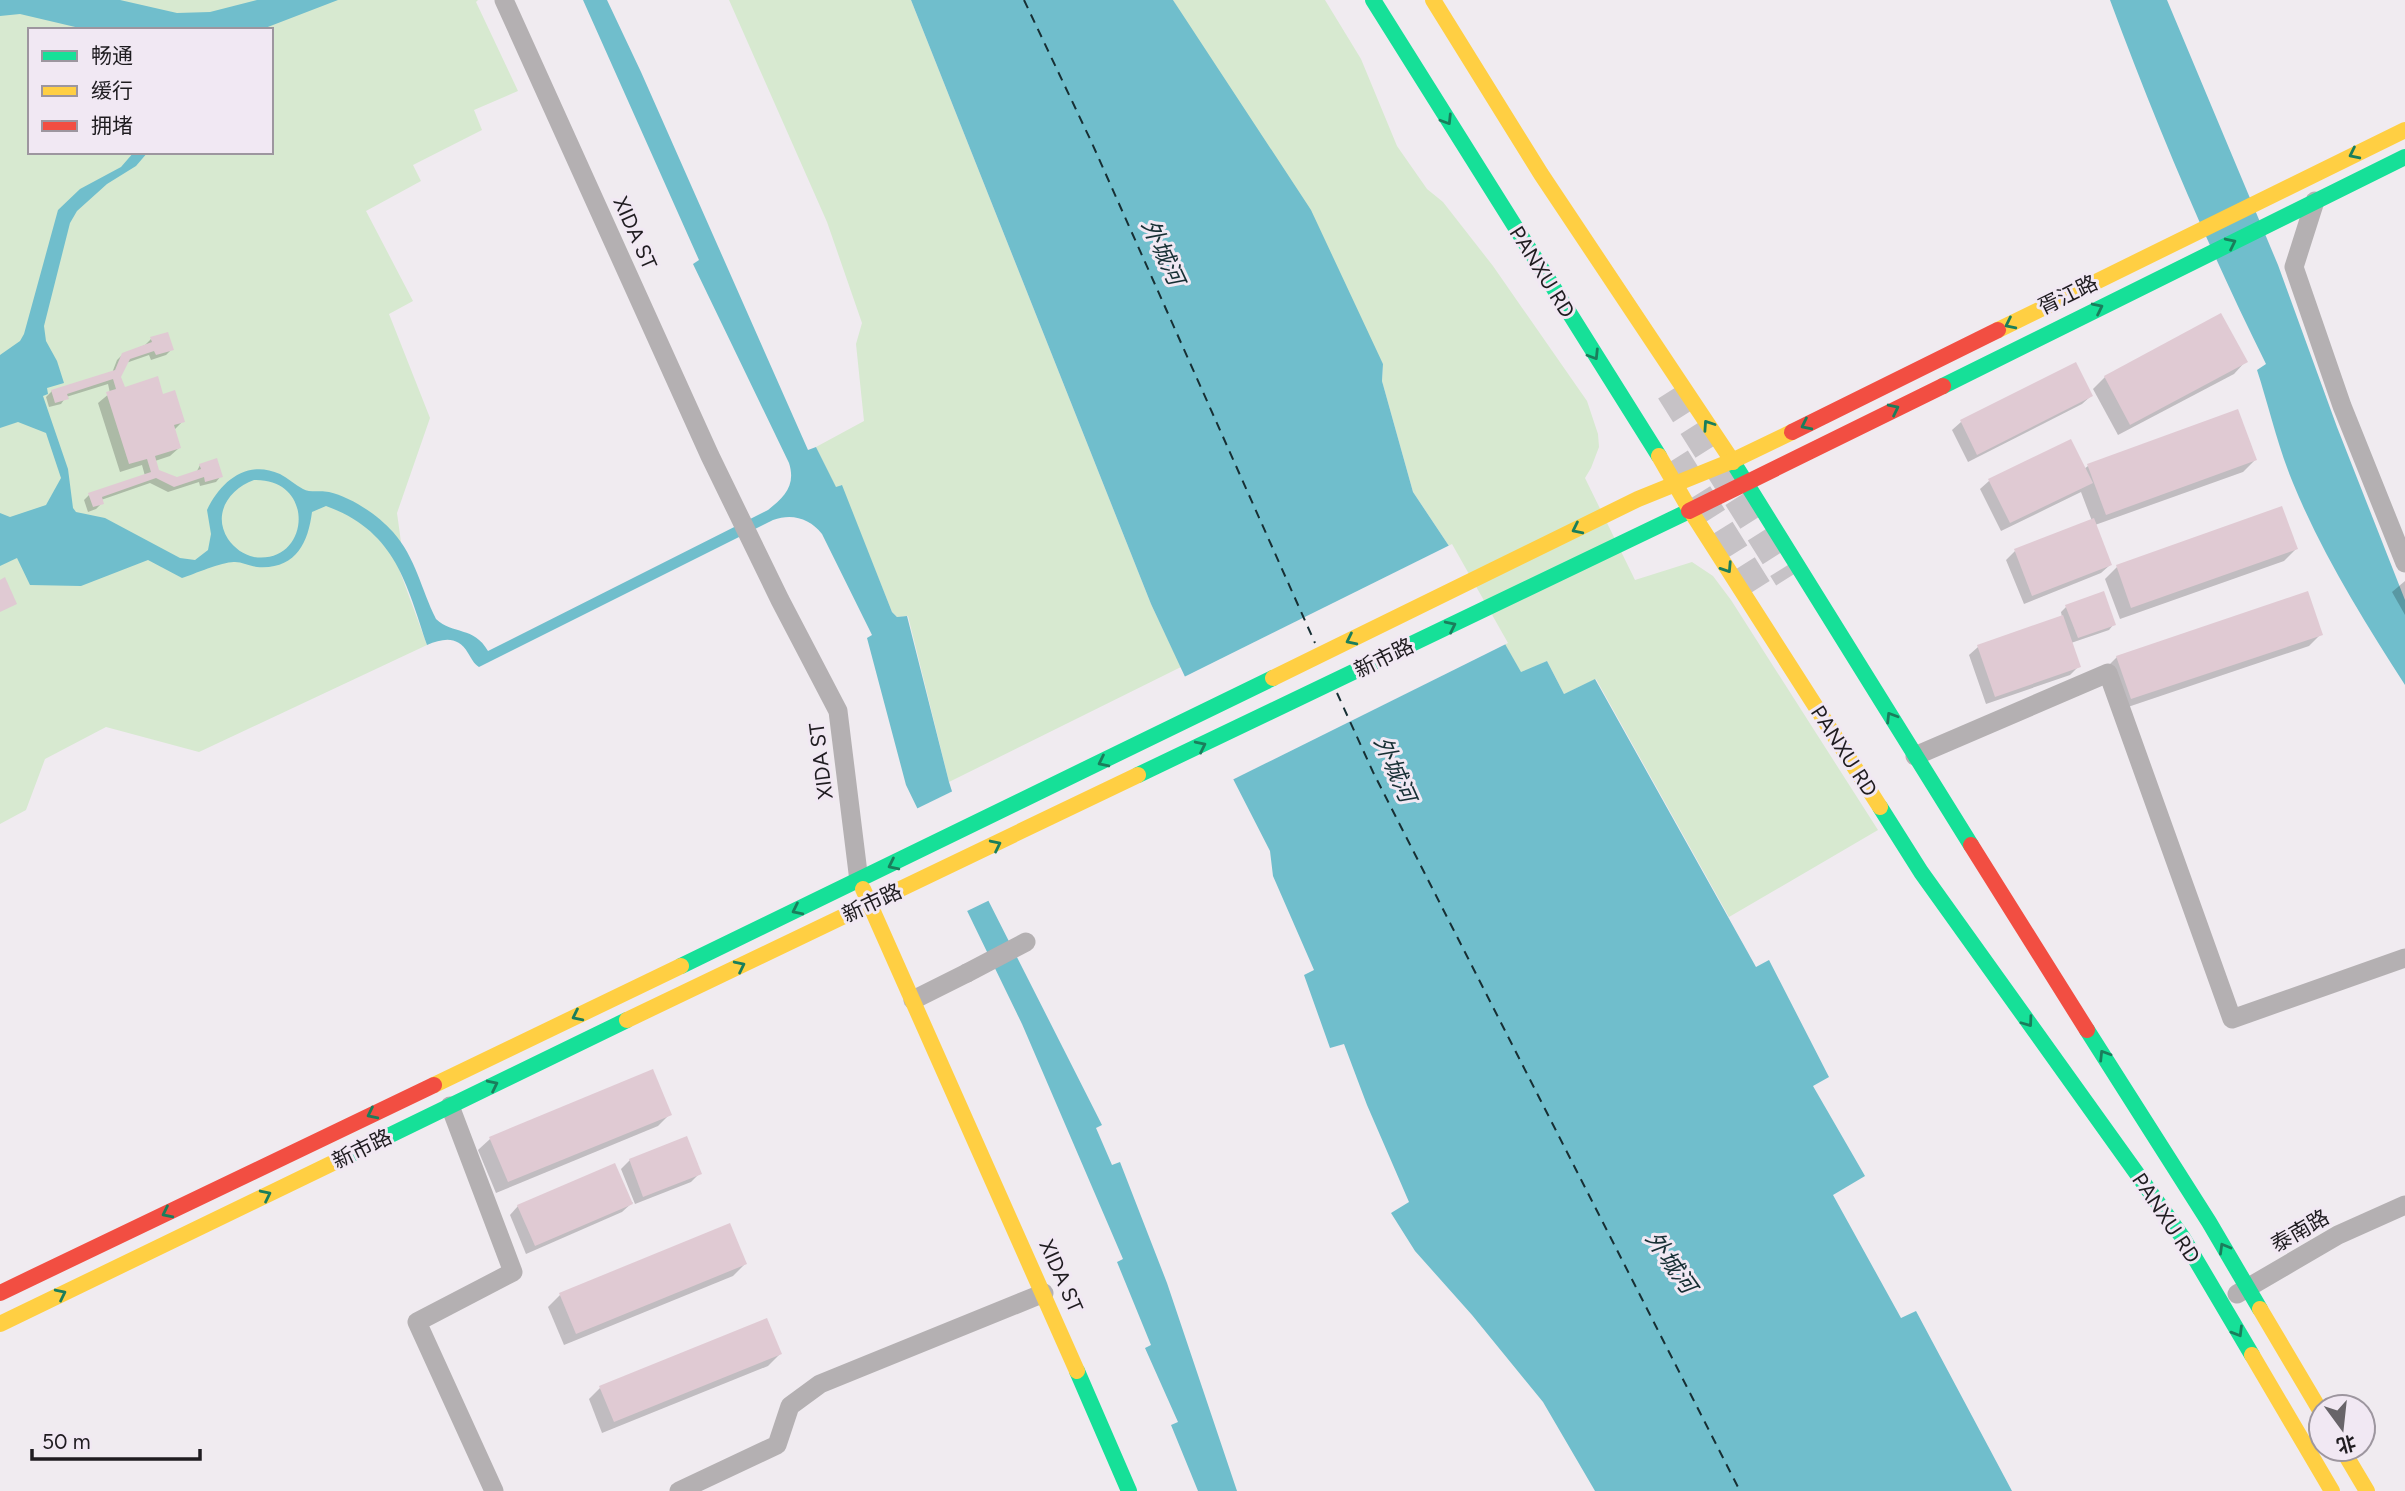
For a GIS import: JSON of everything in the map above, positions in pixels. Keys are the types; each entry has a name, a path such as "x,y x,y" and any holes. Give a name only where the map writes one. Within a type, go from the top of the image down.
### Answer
{"main road":[{"path":"1432,0 1477,89 1667,386"},
{"name":"PANXU RD","path":"1432,0 1541,174 1732,461 2209,1222 2310,1393"},
{"path":"1373,2 1459,112 1638,396"},
{"name":"PANXU RD","path":"1373,2 1677,485 1690,510 1921,872 2183,1238 2332,1491"},
{"name":"胥江路","path":"1732,461 2405,130"},
{"name":"胥江路","path":"1745,482 2405,157"},
{"name":"新市路","path":"0,1293 859,881 1639,499 1732,461"},
{"name":"新市路","path":"0,1324 870,903 1659,526 1745,482"},
{"path":"1788,578 1948,833 2043,960"},
{"path":"1760,592 2002,985"},
{"name":"XIDA ST","path":"859,881 1044,1293 1129,1491"},
{"path":"2351,1463 2367,1491"}],"street":[{"name":"XIDA ST","path":"504,0 741,521 838,711 859,881"},
{"path":"2315,201 2294,267 2342,406 2405,563"},
{"path":"1915,756 2108,673 2232,1019 2405,958"},
{"path":"913,1000 1026,942"},
{"path":"450,1106 513,1272 417,1321 494,1491"},
{"name":"泰南路","path":"2220,1302 2338,1235 2405,1205"},
{"path":"679,1491 776,1445 790,1406 820,1384 1044,1293"}],"green space":[{"path":"0,0 478,0 476,2 518,91 474,110 482,130 413,165 421,181 366,211 413,301 389,314 430,418 397,513 401,542 395,558 427,645 199,752 106,727 45,759 26,810 0,824"},
{"path":"729,0 911,0 1151,604 1181,667 949,782 908,616 897,617 892,612 841,485 836,488 816,447 864,421 856,344 862,323 827,222"},
{"path":"1173,0 1325,0 1361,59 1397,146 1427,189 1443,202 1493,266 1587,401 1598,434 1599,447 1585,478 1635,580 1692,562 1713,576 1878,830 1729,917 1596,679 1564,694 1547,661 1521,673 1451,549 1413,492 1382,381 1383,364"}],"water":[{"path":"0,0 120,0 177,13 210,12 257,0 338,0 265,28 80,28 20,14 0,16"},
{"path":"583,0 607,0 808,450 816,447 836,487 842,485 892,612 897,617 907,616 949,782 985,894 1102,1125 1096,1128 1112,1165 1120,1162 1167,1283 1237,1491 1198,1491 1171,1425 1178,1422 1145,1348 1151,1345 1117,1262 1123,1259 1022,1024 906,785 867,638 872,635 822,534 812,524 794,517 773,520 479,667 464,647 455,641 445,640 427,645 404,580 383,544 368,529 326,506 312,512 307,535 297,553 281,564 270,567 230,562 182,578 148,560 81,586 30,585 17,558 0,566 0,513 10,517 46,505 61,478 46,433 18,422 0,428 0,355 20,341 24,334 58,210 80,189 121,167 132,154 146,154 136,166 107,184 77,211 70,223 44,326 46,341 57,361 64,383 47,388 48,394 43,396 68,469 73,508 76,512 105,518 180,558 195,560 208,550 211,534 207,510 220,490 246,471 257,469 280,474 306,490 329,492 346,498 380,519 407,552 436,619 470,634 488,651 768,510 787,490 791,478 789,463 693,264 699,260","holes":["254,480 274,483 288,492 296,506 299,521 295,536 286,548 273,556 254,557 236,548 223,530 222,520 231,496"]},
{"name":"外城河","path":"911,0 1173,0 1311,210 1383,364 1382,381 1413,492 1451,549 1521,672 1547,661 1564,694 1595,679 1756,967 1769,960 1829,1077 1813,1086 1865,1176 1833,1195 1901,1318 1916,1311 2012,1491 1595,1491 1543,1402 1415,1251 1391,1213 1409,1202 1344,1044 1330,1048 1304,975 1314,970 1273,876 1270,851 1229,771 1151,604"},
{"path":"2110,0 2167,0 2278,265 2337,427 2405,600 2405,685 2359,612 2304,509 2278,441 2257,370 2266,364 2183,184"}],"pier":[{"path":"1452,544 1508,643 1230,781 1182,678"},
{"path":"955,790 992,899 963,913 914,810"}],"building":[{"path":"2221,313 2248,362 2130,425 2104,376"},
{"path":"168,332 174,350 156,355 154,351 130,359 121,377 125,387 158,376 163,394 175,390 185,422 174,425 181,448 155,456 159,470 177,477 201,469 199,464 217,458 223,477 205,482 204,477 174,487 156,478 102,497 104,504 93,507 88,493 151,472 147,459 129,464 106,392 116,389 113,379 67,394 69,399 55,403 51,390 115,370 122,353 152,342 150,337"},
{"path":"2076,362 2093,396 1977,455 1960,420"},
{"path":"2238,409 2257,460 2106,515 2087,464"},
{"path":"2071,439 2093,483 2010,523 1988,479"},
{"path":"2282,506 2298,549 2131,608 2116,565"},
{"path":"2094,518 2112,565 2032,596 2014,549"},
{"path":"5,577 17,604 0,612 0,580"},
{"path":"2104,591 2116,625 2078,638 2065,605"},
{"path":"2308,591 2323,635 2131,699 2116,656"},
{"path":"2063,615 2081,667 1995,697 1977,645"},
{"path":"653,1069 672,1115 508,1182 489,1137"},
{"path":"687,1136 702,1174 643,1197 629,1159"},
{"path":"615,1163 633,1204 535,1246 517,1205"},
{"path":"730,1223 747,1264 576,1334 559,1293"},
{"path":"767,1318 782,1354 614,1422 599,1386"}],"ferry route":[{"path":"1024,0 1091,141 1315,643"},
{"path":"1337,693 1373,772 1740,1491"}],"tunnel":[{"path":"1670,391 1788,578"},
{"path":"1676,458 1760,592"}],"traffic: fast":[{"path":"1373,0 1659,456"},
{"path":"1943,386 2405,157"},
{"path":"1733,462 1971,845"},
{"path":"1138,775 1689,511"},
{"path":"681,966 1273,678"},
{"path":"1880,807 1921,872 2183,1238 2252,1355"},
{"path":"341,1159 627,1020"},
{"path":"2087,1030 2209,1222 2260,1309"},
{"path":"1077,1371 1129,1491"}],"traffic: slow":[{"path":"1433,0 1541,174 1733,462"},
{"path":"1998,330 2405,130"},
{"path":"1273,678 1638,499 1732,461 1792,432"},
{"path":"1659,456 1690,510 1880,807"},
{"path":"627,1020 1138,775"},
{"path":"863,889 1077,1371"},
{"path":"434,1085 681,966"},
{"path":"0,1324 341,1159"},
{"path":"2260,1309 2310,1393"},
{"path":"2252,1355 2332,1491"},
{"path":"2350,1463 2367,1491"}],"traffic: jam":[{"path":"1792,432 1998,330"},
{"path":"1689,511 1943,386"},
{"path":"1971,845 2087,1030"},
{"path":"0,1293 434,1085"}]}
